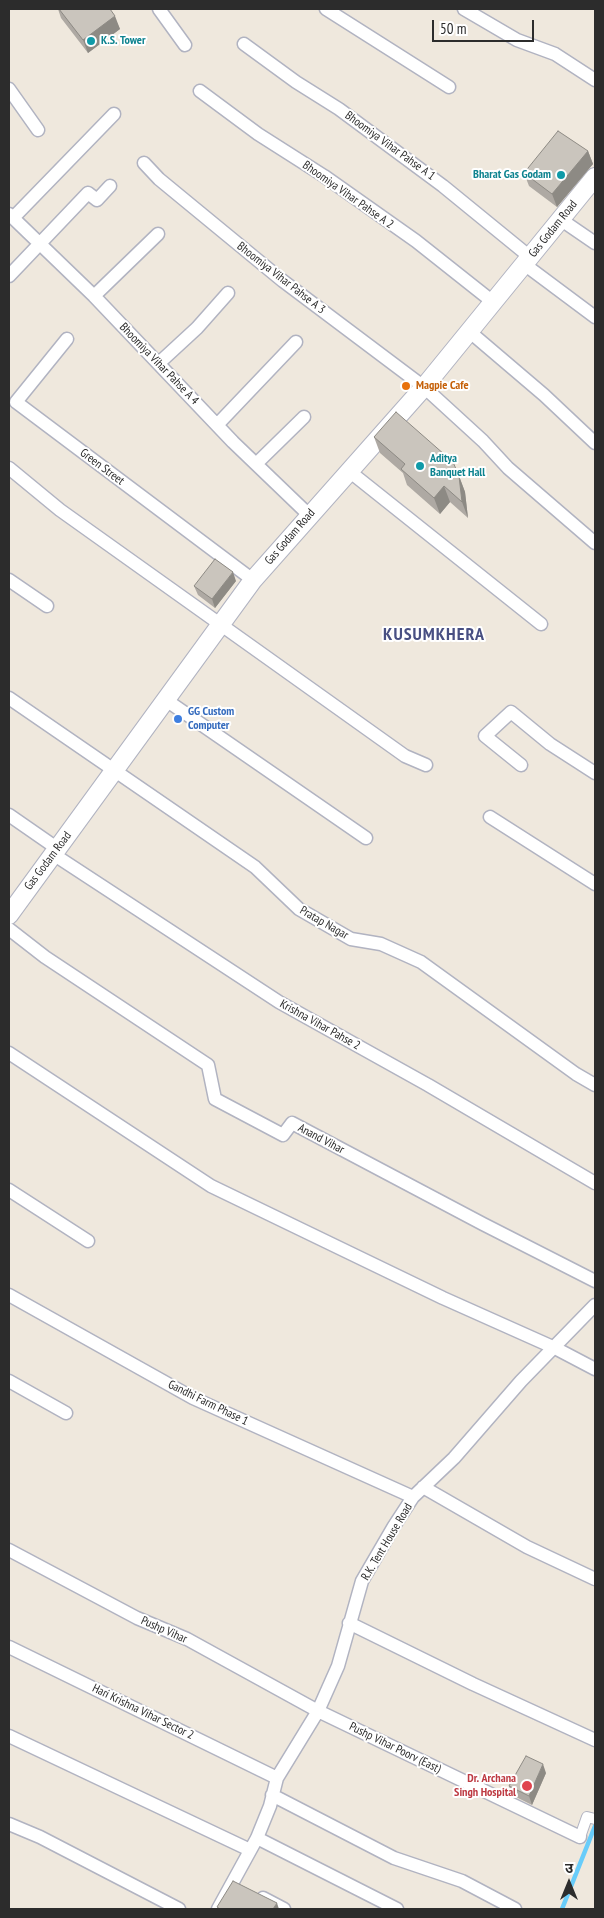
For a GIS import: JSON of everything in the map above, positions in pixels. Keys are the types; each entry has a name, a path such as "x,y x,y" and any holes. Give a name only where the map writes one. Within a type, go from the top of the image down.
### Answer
{"main road":[{"name":"Gas Godam Road","path":"9,914 116,770 252,580 424,387 595,177"}],"street":[{"path":"159,9 185,45"},
{"path":"326,9 449,87"},
{"path":"464,9 516,40 555,54 595,80"},
{"name":"Bhoomiya Vihar Pahse A 1","path":"244,44 339,109 443,186 595,318"},
{"path":"9,89 38,130"},
{"name":"Bhoomiya Vihar Pahse A 2","path":"200,91 258,134 324,176 409,237 493,302"},
{"path":"11,216 114,114"},
{"name":"Bhoomiya Vihar Pahse A 3","path":"144,163 159,179 283,282 424,387 483,441 508,468 595,543"},
{"path":"9,276 88,193 96,200 110,186"},
{"name":"Bhoomiya Vihar Pahse A 4","path":"11,216 94,296 217,426 309,515"},
{"path":"560,219 595,243"},
{"path":"94,296 158,234"},
{"path":"159,363 197,328 228,293"},
{"path":"470,332 544,394 595,443"},
{"name":"Green Street","path":"67,340 16,402 252,580"},
{"path":"217,426 296,342"},
{"path":"256,464 304,418"},
{"path":"9,468 60,510 405,756 426,764"},
{"path":"348,471 541,624"},
{"path":"9,580 47,606"},
{"name":"Pratap Nagar","path":"9,698 255,867 299,909 350,939 381,944 421,962 576,1074 595,1085"},
{"path":"166,700 366,838"},
{"path":"521,765 485,736 511,712 550,744 595,773"},
{"name":"Krishna Vihar Pahse 2","path":"9,816 56,852 280,1002 595,1183"},
{"path":"490,817 595,884"},
{"name":"Anand Vihar","path":"9,929 45,957 208,1065 215,1099 283,1135 292,1123 595,1281"},
{"path":"9,1052 211,1186 443,1298 555,1348 595,1369"},
{"path":"9,1190 88,1242"},
{"name":"Gandhi Farm Phase 1","path":"9,1295 193,1398 413,1497"},
{"name":"R.K. Tent House Road","path":"218,1909 242,1887 250,1850 257,1838 277,1778 318,1711 338,1666 362,1580 413,1497 454,1458 521,1381 595,1305"},
{"path":"9,1381 66,1413"},
{"path":"423,1487 528,1547 595,1579"},
{"name":"Pushp Vihar","path":"9,1550 137,1618 187,1640 318,1711"},
{"path":"349,1623 473,1684 595,1740"},
{"name":"Hari Krishna Vihar Sector 2","path":"9,1647 277,1778"},
{"name":"Pushp Vihar Poorv (East)","path":"318,1711 580,1837"},
{"path":"9,1736 250,1850"},
{"path":"272,1795 394,1858 462,1881 515,1909"},
{"path":"580,1837 587,1817 595,1819"},
{"path":"9,1824 40,1837 179,1909"},
{"path":"257,1838 397,1909"},
{"path":"242,1887 284,1909"}],"building":[{"path":"59,9 110,9 115,16 83,40"},
{"path":"558,131 588,151 552,194 524,173"},
{"name":"Aditya Banquet Hall","path":"396,412 453,462 459,476 462,502 444,486 434,498 401,469 405,464 374,437"},
{"path":"215,559 233,572 212,599 194,586"},
{"path":"526,1756 543,1764 529,1796 509,1786"},
{"path":"233,1881 277,1903 273,1909 220,1909 217,1907"}],"waterway":[{"path":"562,1909 595,1826"}],"place":[{"name":"K.S. Tower","path":"91,41"},
{"name":"Bharat Gas Godam","path":"561,175"},
{"name":"Magpie Cafe","path":"406,386"},
{"name":"Aditya Banquet Hall","path":"420,466"},
{"name":"GG Custom Computer","path":"178,719"},
{"name":"Dr. Archana Singh Hospital","path":"527,1786"}],"district":[{"name":"KUSUMKHERA","path":"434,635"}]}
